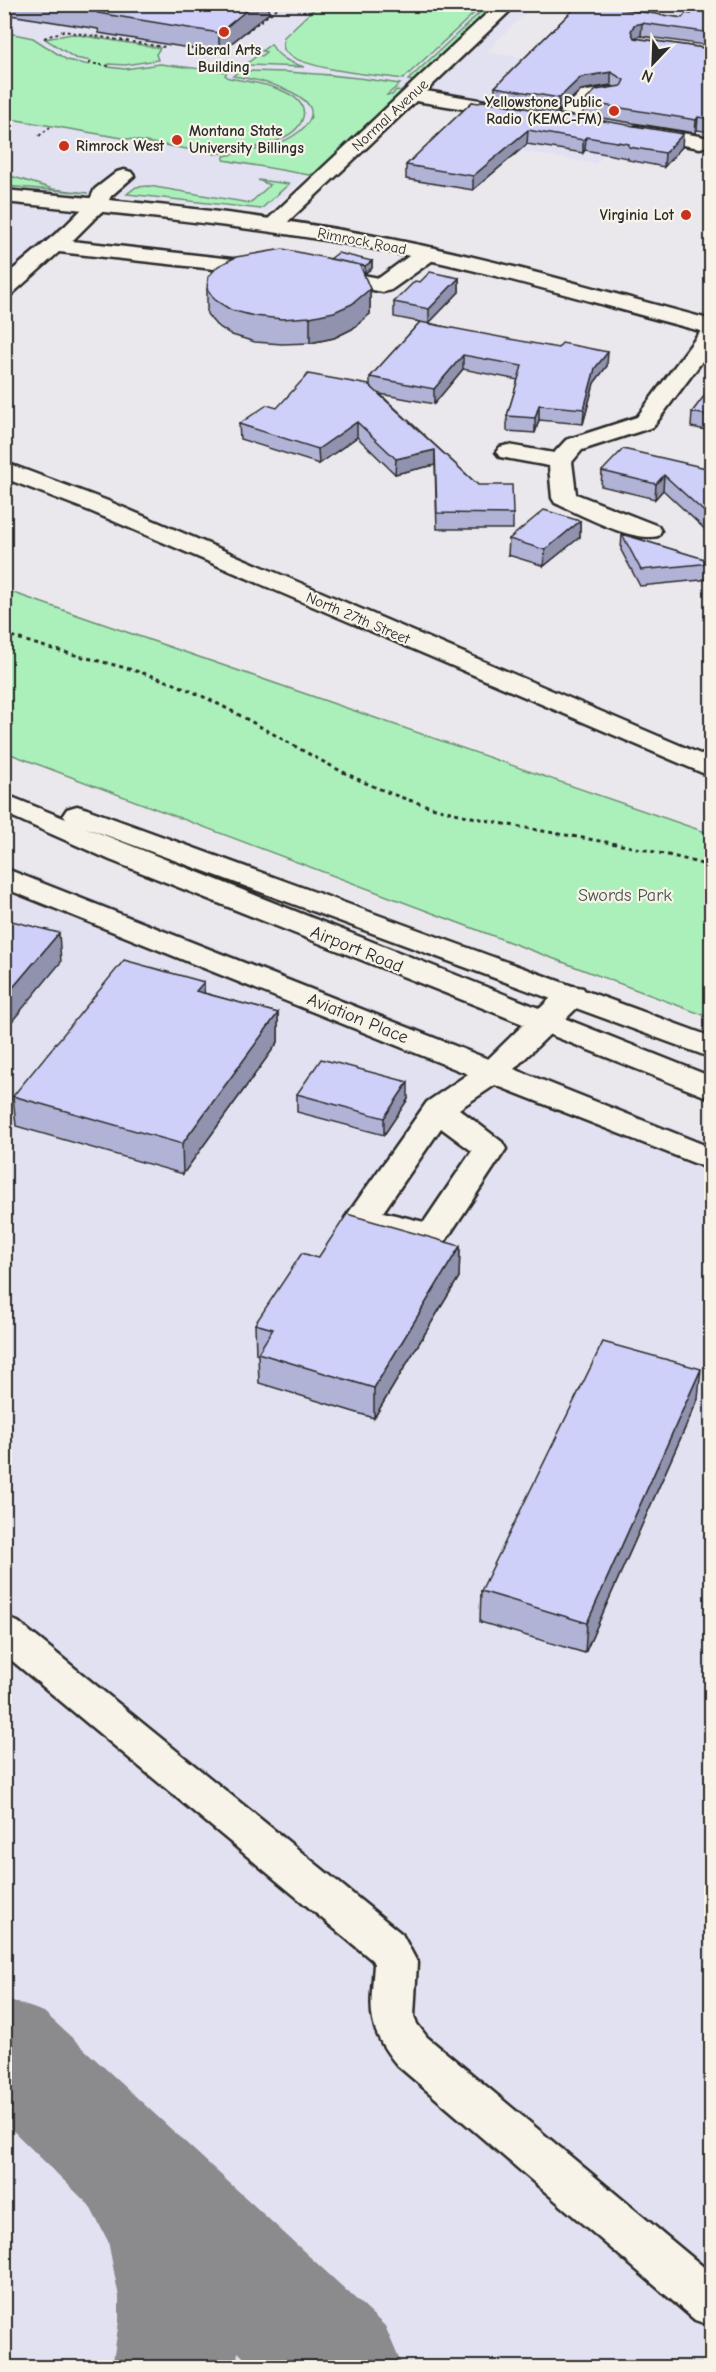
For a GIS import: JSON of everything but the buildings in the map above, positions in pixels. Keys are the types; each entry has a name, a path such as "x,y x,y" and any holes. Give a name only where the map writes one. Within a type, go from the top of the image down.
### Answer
{"main road":[{"name":"Normal Avenue","path":"273,225 508,4"},
{"path":"546,117 588,96 611,93"},
{"path":"412,95 584,123"},
{"path":"615,128 700,142"},
{"path":"4,289 55,245 96,205 102,193 124,176"},
{"name":"Rimrock Road","path":"4,196 273,225 428,254 711,327"},
{"path":"55,245 231,265 286,266"},
{"path":"308,270 383,285 428,254"},
{"path":"649,531 602,515 564,498 560,461 574,445 645,422 711,332"},
{"path":"508,452 560,461"},
{"name":"North 27th Street","path":"4,469 110,511 711,769"},
{"name":"Airport Road","path":"4,790 141,836 711,1048"},
{"name":"Airport Road","path":"4,802 120,854 711,1089"},
{"name":"Aviation Place","path":"4,877 711,1160"},
{"path":"438,1109 494,1072 572,995"},
{"path":"4,1632 387,1947 396,1962 397,1978 392,1996 392,2016 398,2034 411,2051 711,2304"}],"path":[{"path":"246,32 283,4"},
{"path":"44,38 63,31 163,47 171,41"},
{"path":"88,63 109,66"},
{"path":"39,135 50,127"},
{"path":"4,633 50,650 142,673 202,695 357,781 436,807 625,843 711,867"}],"shaded area":[{"name":"Montana State University Billings","path":"5,5 534,5 486,52 605,70 681,96 625,130 596,164 506,149 538,116 412,95 366,125 267,212 94,194 85,217 5,289"},
{"path":"601,5 711,5 711,22 619,7"},
{"path":"4,863 711,1143 711,2367 5,2367"}],"green space":[{"path":"489,4 495,5 414,81 408,80"},
{"path":"318,5 483,5 403,79 326,68 298,60 286,52 283,47 284,37"},
{"path":"4,32 33,38 67,60 89,65 91,61 75,58 45,39 72,34 160,48 156,54 158,60 125,65 109,64 108,67 125,69 160,64 227,72 225,75 229,78 262,84 287,93 303,107 303,117 296,129 277,141 254,148 214,154 204,148 187,149 5,118"},
{"path":"271,44 284,59 304,67 245,65 258,55 262,56 266,52 262,51"},
{"path":"239,71 360,78 400,84 387,95 392,95 396,90 402,91 316,173 309,175 224,160 224,156 264,148 292,137 310,119 310,108 303,99 275,85 233,76"},
{"path":"4,174 53,189 88,193 5,186"},
{"path":"258,180 289,184 261,209 127,194 136,187 149,186 250,203 270,185"},
{"name":"Swords Park","path":"5,590 711,834 711,1018 5,752"}],"taxiway":[{"path":"4,2047 341,2368"},
{"path":"141,2189 164,2230 177,2274 180,2321 174,2368"}],"place":[{"name":"Liberal Arts Building","path":"224,32"},
{"name":"Yellowstone Public Radio (KEMC-FM)","path":"614,111"},
{"name":"Montana State University Billings","path":"177,140"},
{"name":"Rimrock West","path":"64,146"},
{"name":"Virginia Lot","path":"686,215"}]}
